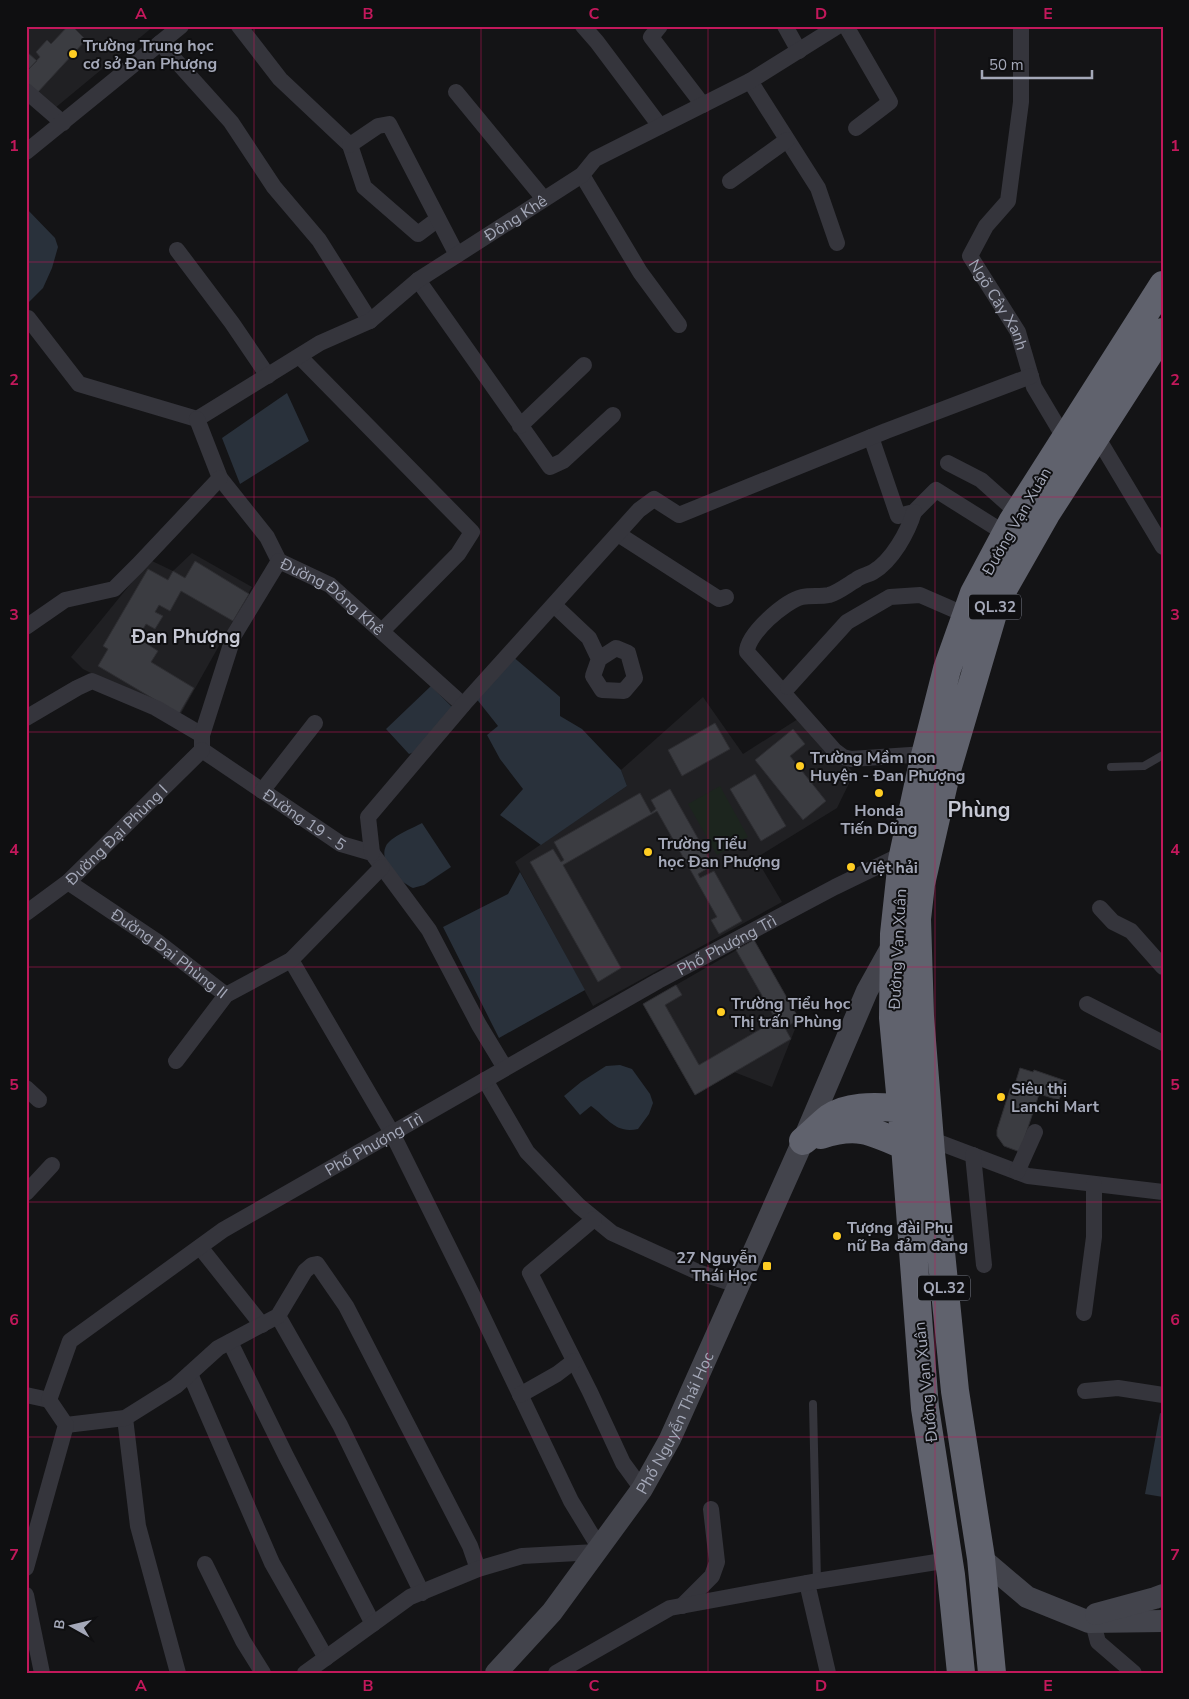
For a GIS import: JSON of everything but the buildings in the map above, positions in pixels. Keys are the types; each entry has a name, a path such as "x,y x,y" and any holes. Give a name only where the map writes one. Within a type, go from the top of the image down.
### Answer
{"highway":[{"name":"Đường Vạn Xuân","path":"895,961 917,919 922,884 947,770 997,600 1046,514 1081,437 1163,285"},
{"name":"Đường Vạn Xuân","path":"992,1673 981,1558 917,1142 901,1108 893,1018 895,961 904,854 925,754 946,669 974,593 1012,523 1163,332"},
{"name":"Đường Vạn Xuân","path":"895,961 920,1016 917,1142 925,1408 949,1560 961,1673"},
{"path":"803,1141 830,1118 843,1112 856,1108 901,1108"},
{"path":"803,1141 838,1129 858,1128 917,1142"}],"main road":[{"name":"Phố Nguyễn Thái Học","path":"496,1673 552,1612 642,1489 670,1439 803,1141 895,961"},
{"path":"981,1558 1027,1597 1091,1623 1163,1621"},
{"path":"1091,1623 1090,1616 1155,1598 1163,1594"}],"street":[{"path":"26,152 181,26"},
{"path":"239,26 280,80 350,145 364,187 418,234 438,218"},
{"path":"583,26 660,126"},
{"path":"660,26 651,37 703,105"},
{"path":"785,26 799,51"},
{"name":"Đông Khê","path":"197,419 320,343 370,321 418,280 582,175 595,159 703,105 754,87 799,51 838,26"},
{"path":"846,26 890,102 856,128"},
{"name":"Ngõ Cây Xanh","path":"1021,26 1021,102 1008,201 986,226 970,256 1018,332 1034,387 1081,437 1163,547"},
{"path":"160,43 231,122 274,187 319,240 370,321"},
{"path":"754,87 818,188 837,243"},
{"path":"26,91 63,123"},
{"path":"456,92 544,199"},
{"path":"350,145 378,126 389,124 457,255"},
{"path":"730,181 787,140"},
{"path":"582,175 640,272 679,325"},
{"path":"177,250 232,323 268,376"},
{"path":"418,280 550,467 563,461 613,415"},
{"path":"26,318 28,318 80,384 197,419"},
{"path":"300,357 472,532 458,554 382,631"},
{"path":"520,426 584,365"},
{"path":"506,1068 479,1025 428,930 372,853 368,817 463,705 639,510 654,499 679,515 871,437 1031,376"},
{"name":"Đường Đông Khê","path":"197,419 220,478 267,537 279,561 330,585 463,705"},
{"path":"871,437 898,516 914,512"},
{"path":"948,463 981,480 1012,523"},
{"path":"26,627 65,600 114,589 220,478"},
{"path":"925,754 851,759 843,757 835,751 747,652 747,646 754,635 782,607 802,597 828,595 837,592 858,578 874,571 890,556 909,528 914,512 936,490 1012,523"},
{"path":"618,534 719,599 726,597"},
{"path":"202,742 234,635 279,561"},
{"path":"788,687 847,622 890,597 920,595 966,615"},
{"path":"554,606 589,638 598,659"},
{"name":"Đường 19 - 5","path":"26,718 76,688 92,681 156,708 202,742 262,791 341,844 372,853"},
{"path":"262,791 315,723"},
{"name":"Đường Đại Phùng I","path":"26,913 68,882 202,742"},
{"name":"Phố Phượng Trì","path":"49,1400 70,1341 223,1230 658,980 826,891 904,854"},
{"name":"Đường Đại Phùng II","path":"68,882 159,943 226,995 291,960 382,867"},
{"path":"1100,908 1112,922 1131,931 1163,967"},
{"path":"291,960 392,1133 571,1501 597,1550 522,1556 478,1569 410,1597 305,1673"},
{"path":"176,1062 226,995"},
{"path":"1087,1004 1163,1044"},
{"path":"485,1080 527,1152 594,1219 612,1233 654,1253 700,1273 738,1285"},
{"path":"26,1088 39,1100"},
{"path":"1017,1172 1035,1132"},
{"path":"917,1142 973,1155 1028,1176 1163,1192"},
{"path":"973,1155 984,1265"},
{"path":"26,1193 52,1165"},
{"path":"1084,1313 1094,1237 1094,1184"},
{"path":"594,1219 530,1273 623,1463 642,1489"},
{"path":"200,1247 262,1325"},
{"path":"66,1425 125,1418 176,1386 218,1348 278,1316 305,1271 312,1265 317,1264 346,1306 470,1546 478,1569"},
{"path":"278,1316 340,1425 422,1593"},
{"path":"230,1342 286,1456 373,1624"},
{"path":"520,1395 557,1374 574,1361"},
{"path":"190,1374 272,1563 326,1658"},
{"path":"1085,1391 1118,1388 1163,1395"},
{"path":"26,1395 49,1400 66,1425 26,1568"},
{"path":"125,1418 138,1526 178,1673"},
{"path":"682,1606 712,1576 718,1562 711,1509"},
{"path":"556,1673 670,1608 812,1582 949,1560"},
{"path":"205,1564 243,1641 263,1673"},
{"path":"812,1582 828,1673"},
{"path":"26,1595 28,1614 42,1673"},
{"path":"1091,1623 1098,1642 1134,1673"}],"lane":[{"path":"1111,767 1144,766 1163,756"},
{"path":"812,1582 813,1404"}],"shaded area":[{"name":"Trường Trung học cơ sở Đan Phượng","path":"26,26 154,26 55,108 26,82"},
{"path":"26,208 55,238 58,247 52,268 43,288 26,305"},
{"path":"287,393 309,441 240,484 222,438"},
{"path":"192,553 252,587 179,717 83,669 71,657 150,560 173,571"},
{"path":"511,655 560,697 560,716 582,729 621,770 627,786 541,845 500,815 523,789 500,759 487,735 498,726 475,697"},
{"path":"431,686 452,707 414,752 409,754 386,729"},
{"name":"Trường Tiểu học Đan Phượng","path":"703,697 743,754 801,717 854,773 837,808 756,858 782,902 593,1006 515,862 627,786 621,770"},
{"path":"720,786 748,837 717,855 688,804"},
{"path":"422,823 451,867 424,885 413,888 392,871 384,852 392,839"},
{"path":"520,872 585,990 499,1038 443,927 508,894"},
{"name":"Trường Tiểu học Thị trấn Phùng","path":"754,940 799,1019 772,1087 734,1072 695,1095 643,1004"},
{"path":"620,1065 632,1069 650,1094 653,1103 649,1114 638,1129 630,1130 618,1127 591,1106 580,1115 564,1096 581,1082 606,1066"},
{"path":"1160,1413 1163,1414 1163,1497 1145,1494"}],"place":[{"name":"Trường Trung học cơ sở Đan Phượng","path":"73,54"},
{"name":"Trường Mầm non Huyện - Đan Phượng","path":"800,766"},
{"name":"Honda Tiến Dũng","path":"879,793"},
{"name":"Trường Tiểu học Đan Phượng","path":"648,852"},
{"name":"Việt hải","path":"851,867"},
{"name":"Trường Tiểu học Thị trấn Phùng","path":"721,1012"},
{"name":"Siêu thị Lanchi Mart","path":"1001,1097"},
{"name":"Tượng đài Phụ nữ Ba đảm đang","path":"837,1236"},
{"name":"27 Nguyễn Thái Học","path":"767,1266"}],"district":[{"name":"Đan Phượng","path":"186,636"},
{"name":"Phùng","path":"979,810"}]}
